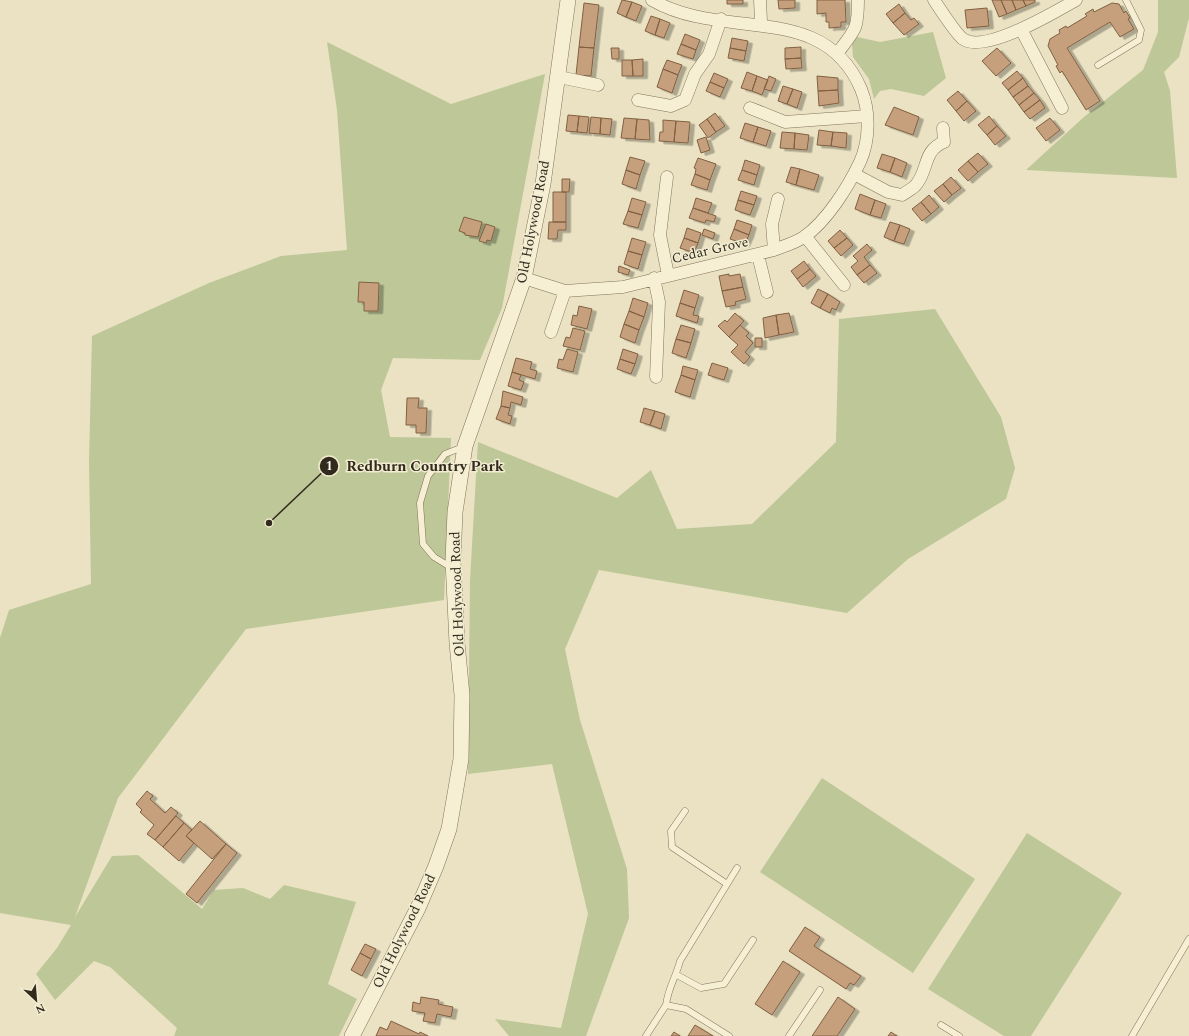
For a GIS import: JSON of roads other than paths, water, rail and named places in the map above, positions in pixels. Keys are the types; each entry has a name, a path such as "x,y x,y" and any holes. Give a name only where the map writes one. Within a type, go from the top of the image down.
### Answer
{"street":[{"name":"Old Holywood Road","path":"352,1036 418,908 436,866 449,829 461,759 462,696 456,643 453,569 455,512 465,446 524,278 543,184 559,77 568,0"},
{"name":"Cedar Grove","path":"524,278 565,290 623,287 654,278 758,255 790,245 805,236 831,210 854,174 863,155 868,116 866,100 855,70 839,51 827,40 809,30 790,25 761,21 721,19 673,10 652,0"},
{"path":"760,0 761,21"},
{"path":"839,51 853,33 858,22 858,0"},
{"path":"934,0 963,40 980,44 1043,20 1076,0"},
{"path":"638,100 671,106 684,100 695,74 709,54 721,19"},
{"path":"1021,29 1062,108"},
{"path":"559,77 598,85"},
{"path":"750,108 784,122 868,116"},
{"path":"854,174 888,192 902,195 916,186 924,171 927,157 937,145 944,142 943,128"},
{"name":"Cedar Grove","path":"667,177 660,235 668,276"},
{"path":"774,250 772,224 778,199"},
{"path":"805,236 844,285"},
{"name":"Cedar Grove","path":"758,255 767,292"},
{"path":"654,278 659,302 656,377"},
{"path":"551,332 565,290"}],"lane":[{"path":"1098,65 1138,40 1141,30 1126,0"},
{"path":"453,569 434,557 423,544 420,503 428,476 445,454 465,446"},
{"path":"685,811 671,831 672,847 728,884"},
{"path":"646,1036 666,1005 668,992 677,976 680,961 737,868"},
{"path":"677,976 701,988 724,984 753,940"},
{"path":"1132,1036 1189,940"},
{"path":"789,1036 820,990"},
{"path":"666,1005 686,1009 729,1036"},
{"path":"941,1025 959,1036"}],"place":[{"name":"Redburn Country Park","path":"269,523"}]}
